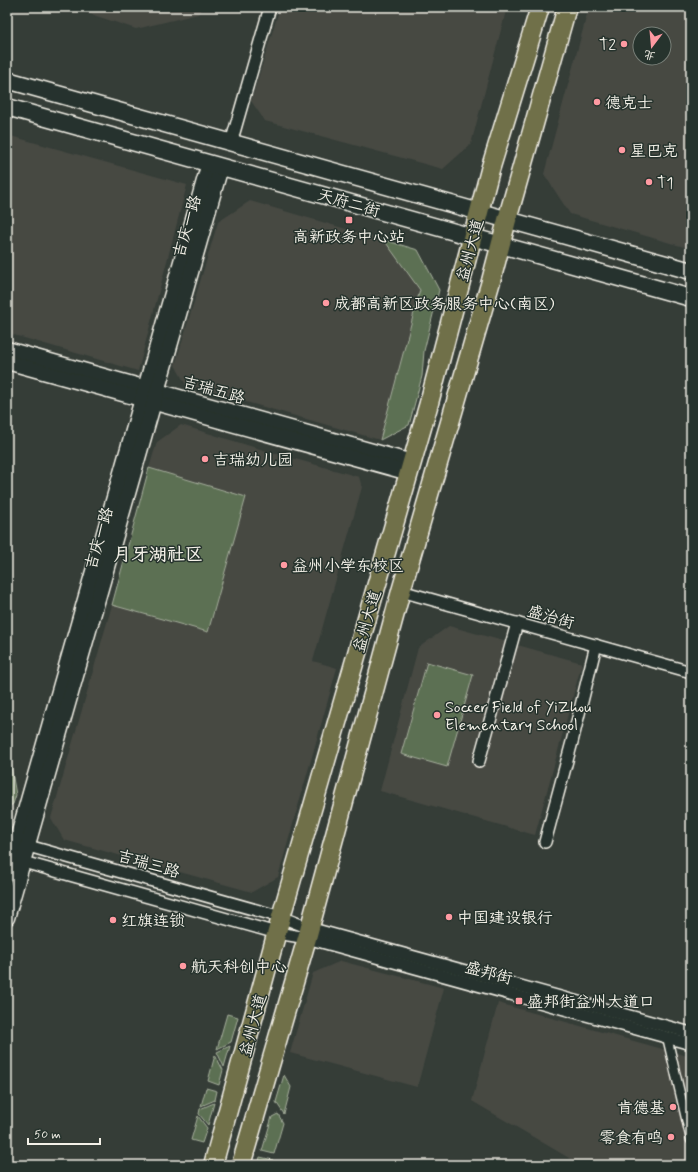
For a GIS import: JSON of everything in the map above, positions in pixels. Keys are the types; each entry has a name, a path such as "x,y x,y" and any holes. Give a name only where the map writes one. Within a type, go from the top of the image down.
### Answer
{"main road":[{"name":"益州大道","path":"213,1165 279,925 429,403 490,170 540,7"},
{"name":"益州大道","path":"241,1165 308,933 401,591 492,281 507,220 566,7"},
{"name":"天府二街","path":"7,80 691,271"},
{"name":"天府二街","path":"7,107 691,298"}],"street":[{"path":"231,143 270,7"},
{"name":"吉庆一路","path":"7,918 17,843 150,395 215,165"},
{"name":"吉瑞五路","path":"7,349 150,395 410,468"},
{"name":"吉瑞五路","path":"7,362 150,395"},
{"name":"盛治街","path":"401,591 691,672"},
{"path":"479,761 517,623"},
{"path":"545,842 596,646"},
{"name":"吉瑞三路","path":"17,843 279,925"},
{"name":"吉庆一路","path":"7,874 14,860"},
{"name":"吉瑞三路","path":"14,860 279,925"},
{"name":"盛邦街","path":"279,925 691,1033"},
{"name":"盛邦街","path":"279,925 691,1044"},
{"path":"667,1038 691,1140"}],"shaded area":[{"path":"69,7 204,7 198,14 136,29"},
{"path":"280,7 507,7 471,144 443,169 265,121 251,101"},
{"path":"589,7 691,7 691,249 570,214 544,174"},
{"path":"7,135 187,185 138,371 7,333"},
{"path":"250,201 384,240 420,290 380,440 186,385 175,365 218,222"},
{"path":"181,425 359,477 362,487 313,661 337,668 278,877 252,892 64,840 51,818 112,605 208,632 246,497 149,468 157,442"},
{"path":"449,626 582,663 535,835 380,791 418,648"},
{"path":"341,961 444,988 417,1087 290,1053 313,973"},
{"path":"498,1003 691,1057 691,1165 581,1165 472,1101"}],"green space":[{"path":"384,240 418,250 439,290 424,351 422,376 409,425 380,440 420,290"},
{"path":"149,468 246,497 208,632 112,605"},
{"name":"Soccer Field of YiZhou Elementary School","path":"427,662 473,675 447,767 401,754"},
{"path":"7,744 16,795 13,804 7,808"},
{"path":"227,1014 238,1017 231,1042 217,1049"},
{"path":"230,1046 224,1067 217,1052"},
{"path":"215,1055 223,1070 219,1085 208,1081"},
{"path":"284,1075 291,1087 284,1114 276,1102"},
{"path":"206,1088 217,1091 215,1100 201,1106"},
{"path":"214,1103 208,1125 199,1114 200,1109"},
{"path":"278,1114 283,1123 274,1154 262,1151 272,1117"},
{"path":"198,1116 207,1128 202,1143 191,1140"},
{"path":"260,1157 273,1160 272,1165 258,1165"}],"place":[{"name":"T2","path":"624,44"},
{"name":"德克士","path":"597,102"},
{"name":"星巴克","path":"622,150"},
{"name":"T1","path":"649,182"},
{"name":"高新政务中心站","path":"349,220"},
{"name":"成都高新区政务服务中心(南区)","path":"326,303"},
{"name":"吉瑞幼儿园","path":"205,459"},
{"name":"益州小学东校区","path":"284,565"},
{"name":"Soccer Field of YiZhou Elementary School","path":"437,715"},
{"name":"中国建设银行","path":"449,917"},
{"name":"红旗连锁","path":"113,920"},
{"name":"航天科创中心","path":"183,966"},
{"name":"盛邦街益州大道口","path":"519,1001"},
{"name":"肯德基","path":"673,1107"},
{"name":"零食有鸣","path":"671,1137"}],"district":[{"name":"月牙湖社区","path":"158,554"}]}
